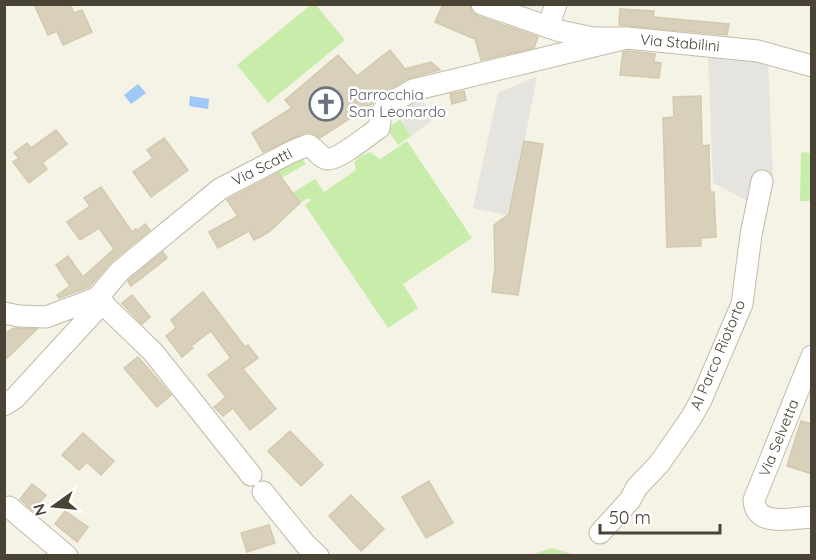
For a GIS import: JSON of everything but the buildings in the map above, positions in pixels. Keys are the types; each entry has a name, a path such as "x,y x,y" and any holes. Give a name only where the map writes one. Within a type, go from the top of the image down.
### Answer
{"street":[{"name":"Via Stabilini","path":"482,4 548,27 593,38 627,38 758,51 812,66"},
{"path":"548,27 556,4"},
{"name":"Via Scatti","path":"4,405 15,398 100,300 120,271 228,183 308,145 328,159 339,156 379,128 381,114 386,106 413,90 627,38"},
{"name":"Al Parco Riotorto","path":"600,533 659,464 701,400 742,304 751,235 762,181"},
{"path":"4,313 19,316 46,316 100,300 175,377 306,545 318,555"},
{"name":"Via Selvetta","path":"812,356 754,500 757,513 763,518 812,517"},
{"path":"9,507 67,555"}],"green space":[{"path":"312,4 316,5 345,40 268,103 237,65"},
{"path":"400,119 411,136 398,145 387,129"},
{"path":"407,141 472,238 403,284 418,308 388,328 305,205 315,197 300,203 292,193 315,179 324,192 356,170 354,163 359,157 370,152 380,159"},
{"path":"801,152 811,153 811,201 800,201"},
{"path":"299,153 306,164 281,178 272,166"},
{"path":"552,548 576,555 530,555"}],"shaded area":[{"path":"708,54 768,60 773,180 768,201 746,200 713,183"},
{"path":"537,76 510,216 473,208 498,93"},
{"path":"418,94 435,118 411,136 403,123 403,114 407,101"}],"water":[{"path":"138,84 146,93 131,104 124,95"},
{"path":"190,96 209,99 208,109 189,106"}],"place":[{"name":"Parrocchia San Leonardo","path":"326,104"}]}
